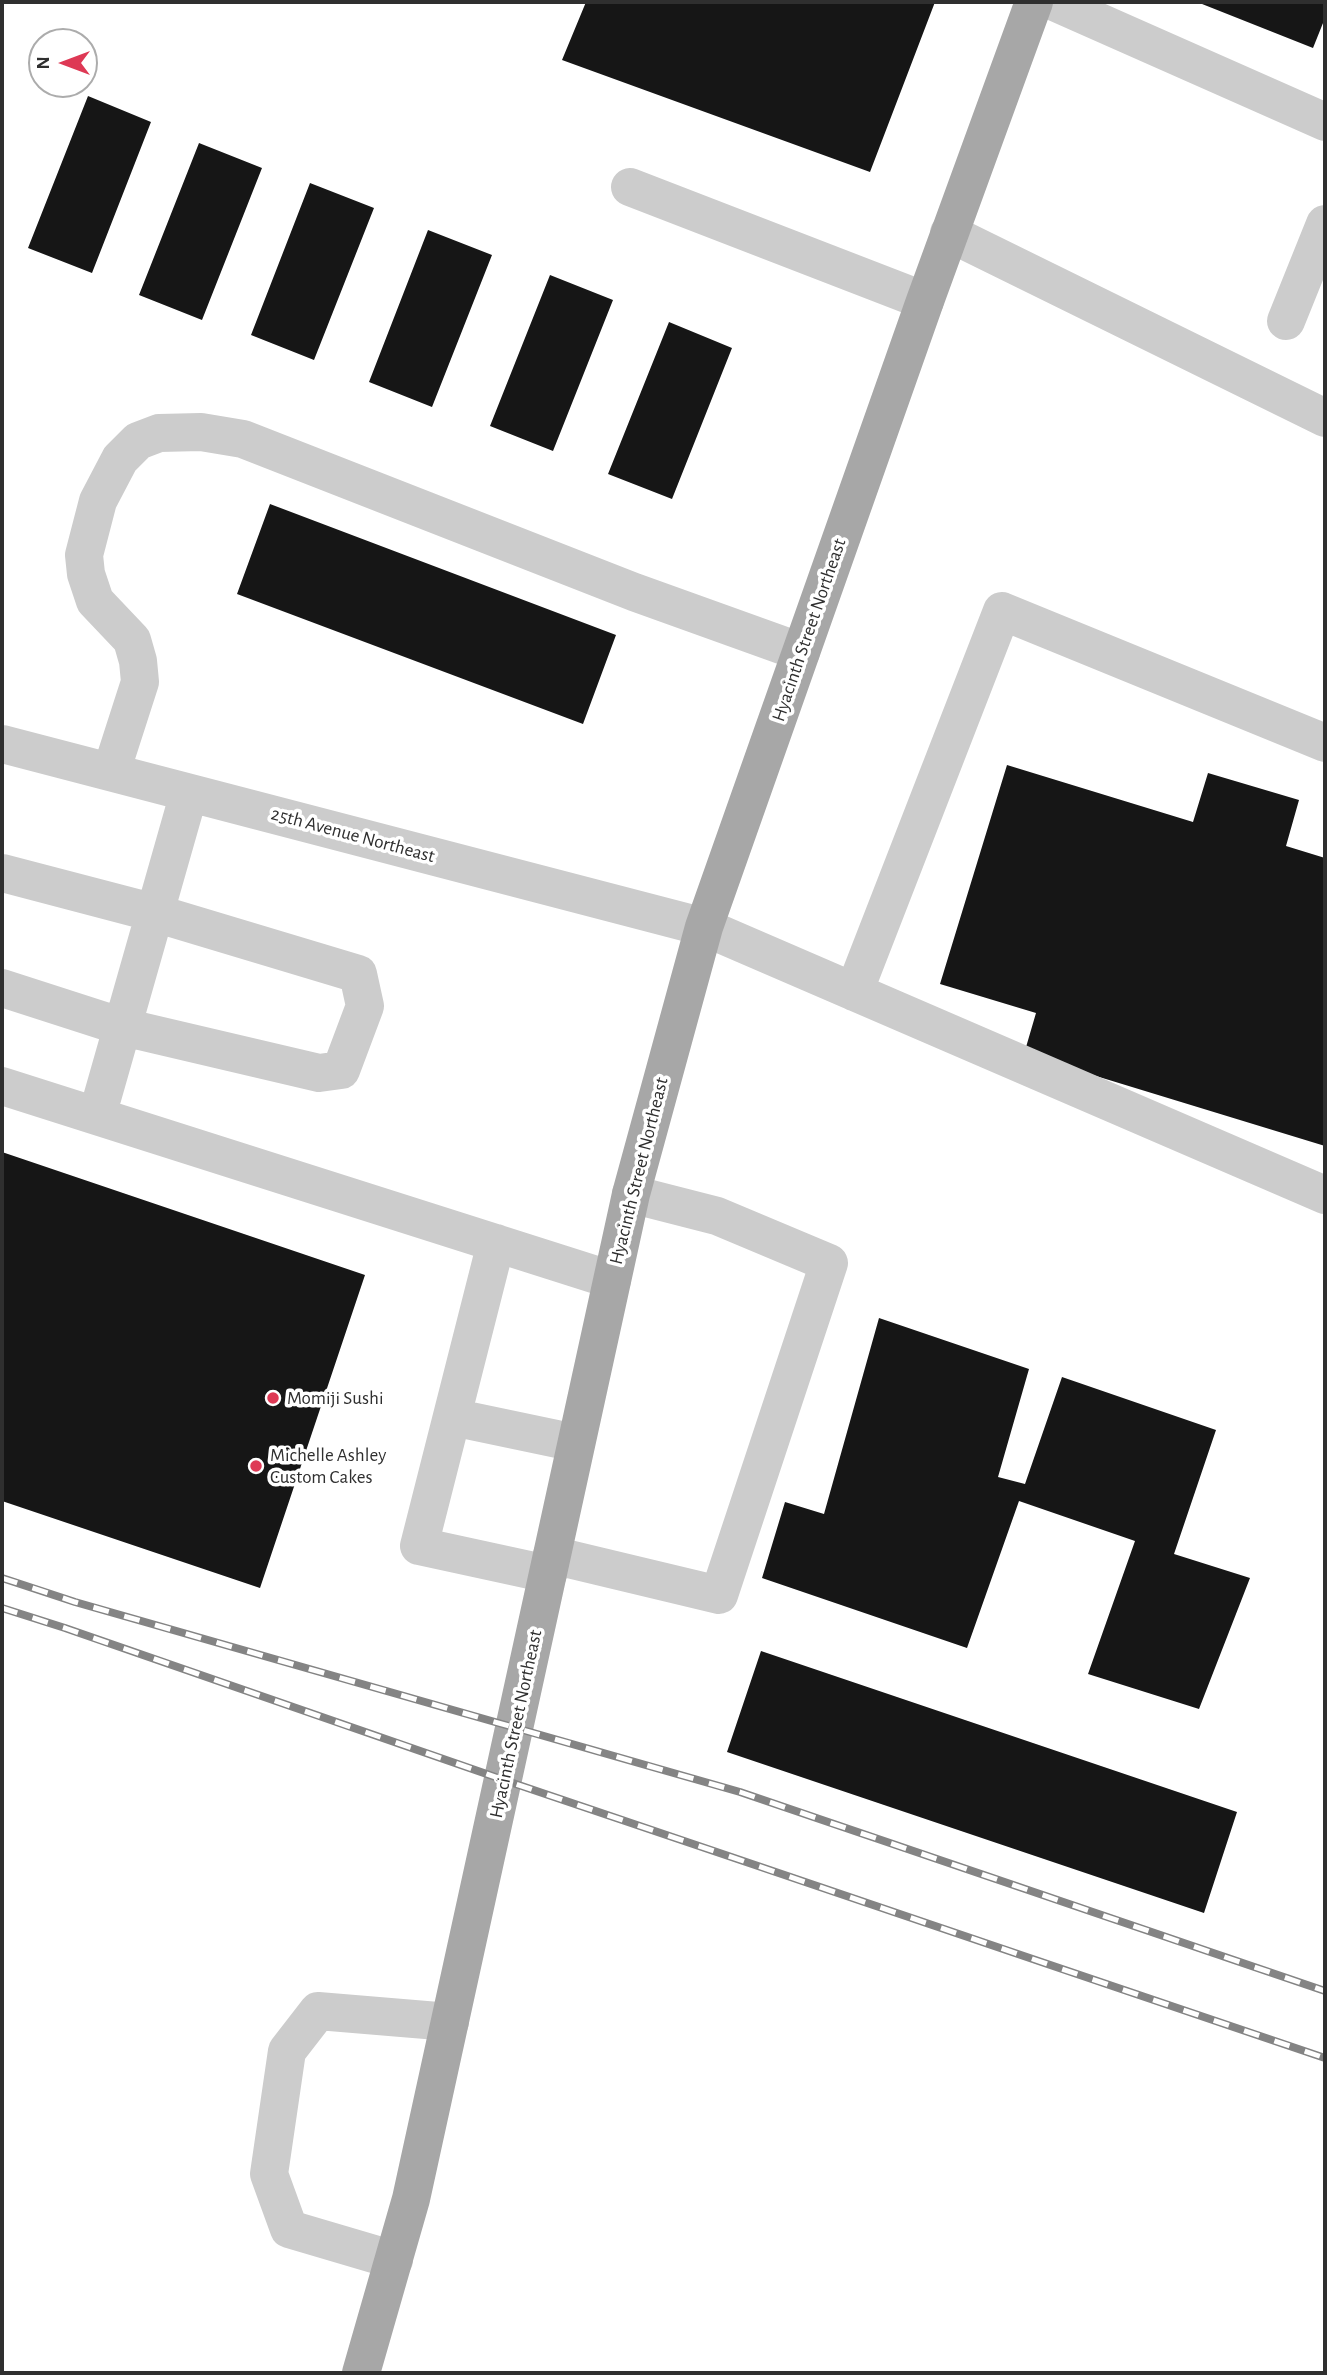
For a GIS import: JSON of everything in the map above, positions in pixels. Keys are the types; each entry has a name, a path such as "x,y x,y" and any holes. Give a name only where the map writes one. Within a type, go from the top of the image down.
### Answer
{"main road":[{"name":"Hyacinth Street Northeast","path":"361,2373 411,2199 631,1194 704,927 949,233 1034,2"}],"street":[{"path":"1054,2 1325,122"},
{"path":"630,187 925,301"},
{"path":"1286,321 1325,224"},
{"path":"949,233 1325,418"},
{"path":"111,772 140,682 138,660 132,640 95,601 86,575 84,555 98,501 120,459 138,441 159,433 201,432 243,439 634,592 801,652"},
{"path":"854,992 1002,611 1325,743"},
{"name":"25th Avenue Northeast","path":"2,744 704,927 1325,1195"},
{"path":"97,1116 189,793"},
{"path":"2,873 155,913 358,974 365,1006 341,1070 319,1073 123,1027 2,988"},
{"path":"2,1086 612,1280"},
{"path":"496,1243 419,1546 550,1565 719,1595 829,1263 717,1216 631,1194"},
{"path":"452,1417 576,1443"},
{"path":"394,2260 289,2229 269,2174 287,2051 318,2011 450,2022"}],"building":[{"path":"586,2 935,2 870,172 562,60"},
{"path":"1197,2 1325,2 1325,18 1313,48"},
{"path":"87,98 151,122 92,273 28,248"},
{"path":"199,143 262,168 202,320 139,295"},
{"path":"310,183 374,208 314,360 251,335"},
{"path":"428,230 492,255 432,407 369,382"},
{"path":"550,275 613,300 553,451 490,426"},
{"path":"669,322 732,348 672,499 608,474"},
{"path":"270,504 616,635 583,724 237,594"},
{"path":"1007,765 1193,822 1208,773 1299,800 1286,846 1325,858 1325,1146 1024,1054 1036,1013 940,984"},
{"path":"2,1152 365,1275 260,1588 2,1501"},
{"path":"879,1318 1029,1369 998,1477 1025,1484 1062,1377 1216,1430 1174,1554 1250,1578 1199,1709 1088,1674 1135,1541 1019,1501 967,1648 762,1578 785,1502 824,1514"},
{"path":"761,1651 1237,1812 1204,1913 727,1752"}],"railway":[{"path":"2,1578 75,1602 740,1792 1325,1991"},
{"path":"2,1608 1325,2058"}],"place":[{"name":"Momiji Sushi","path":"273,1398"},
{"name":"Michelle Ashley Custom Cakes","path":"256,1466"}]}
